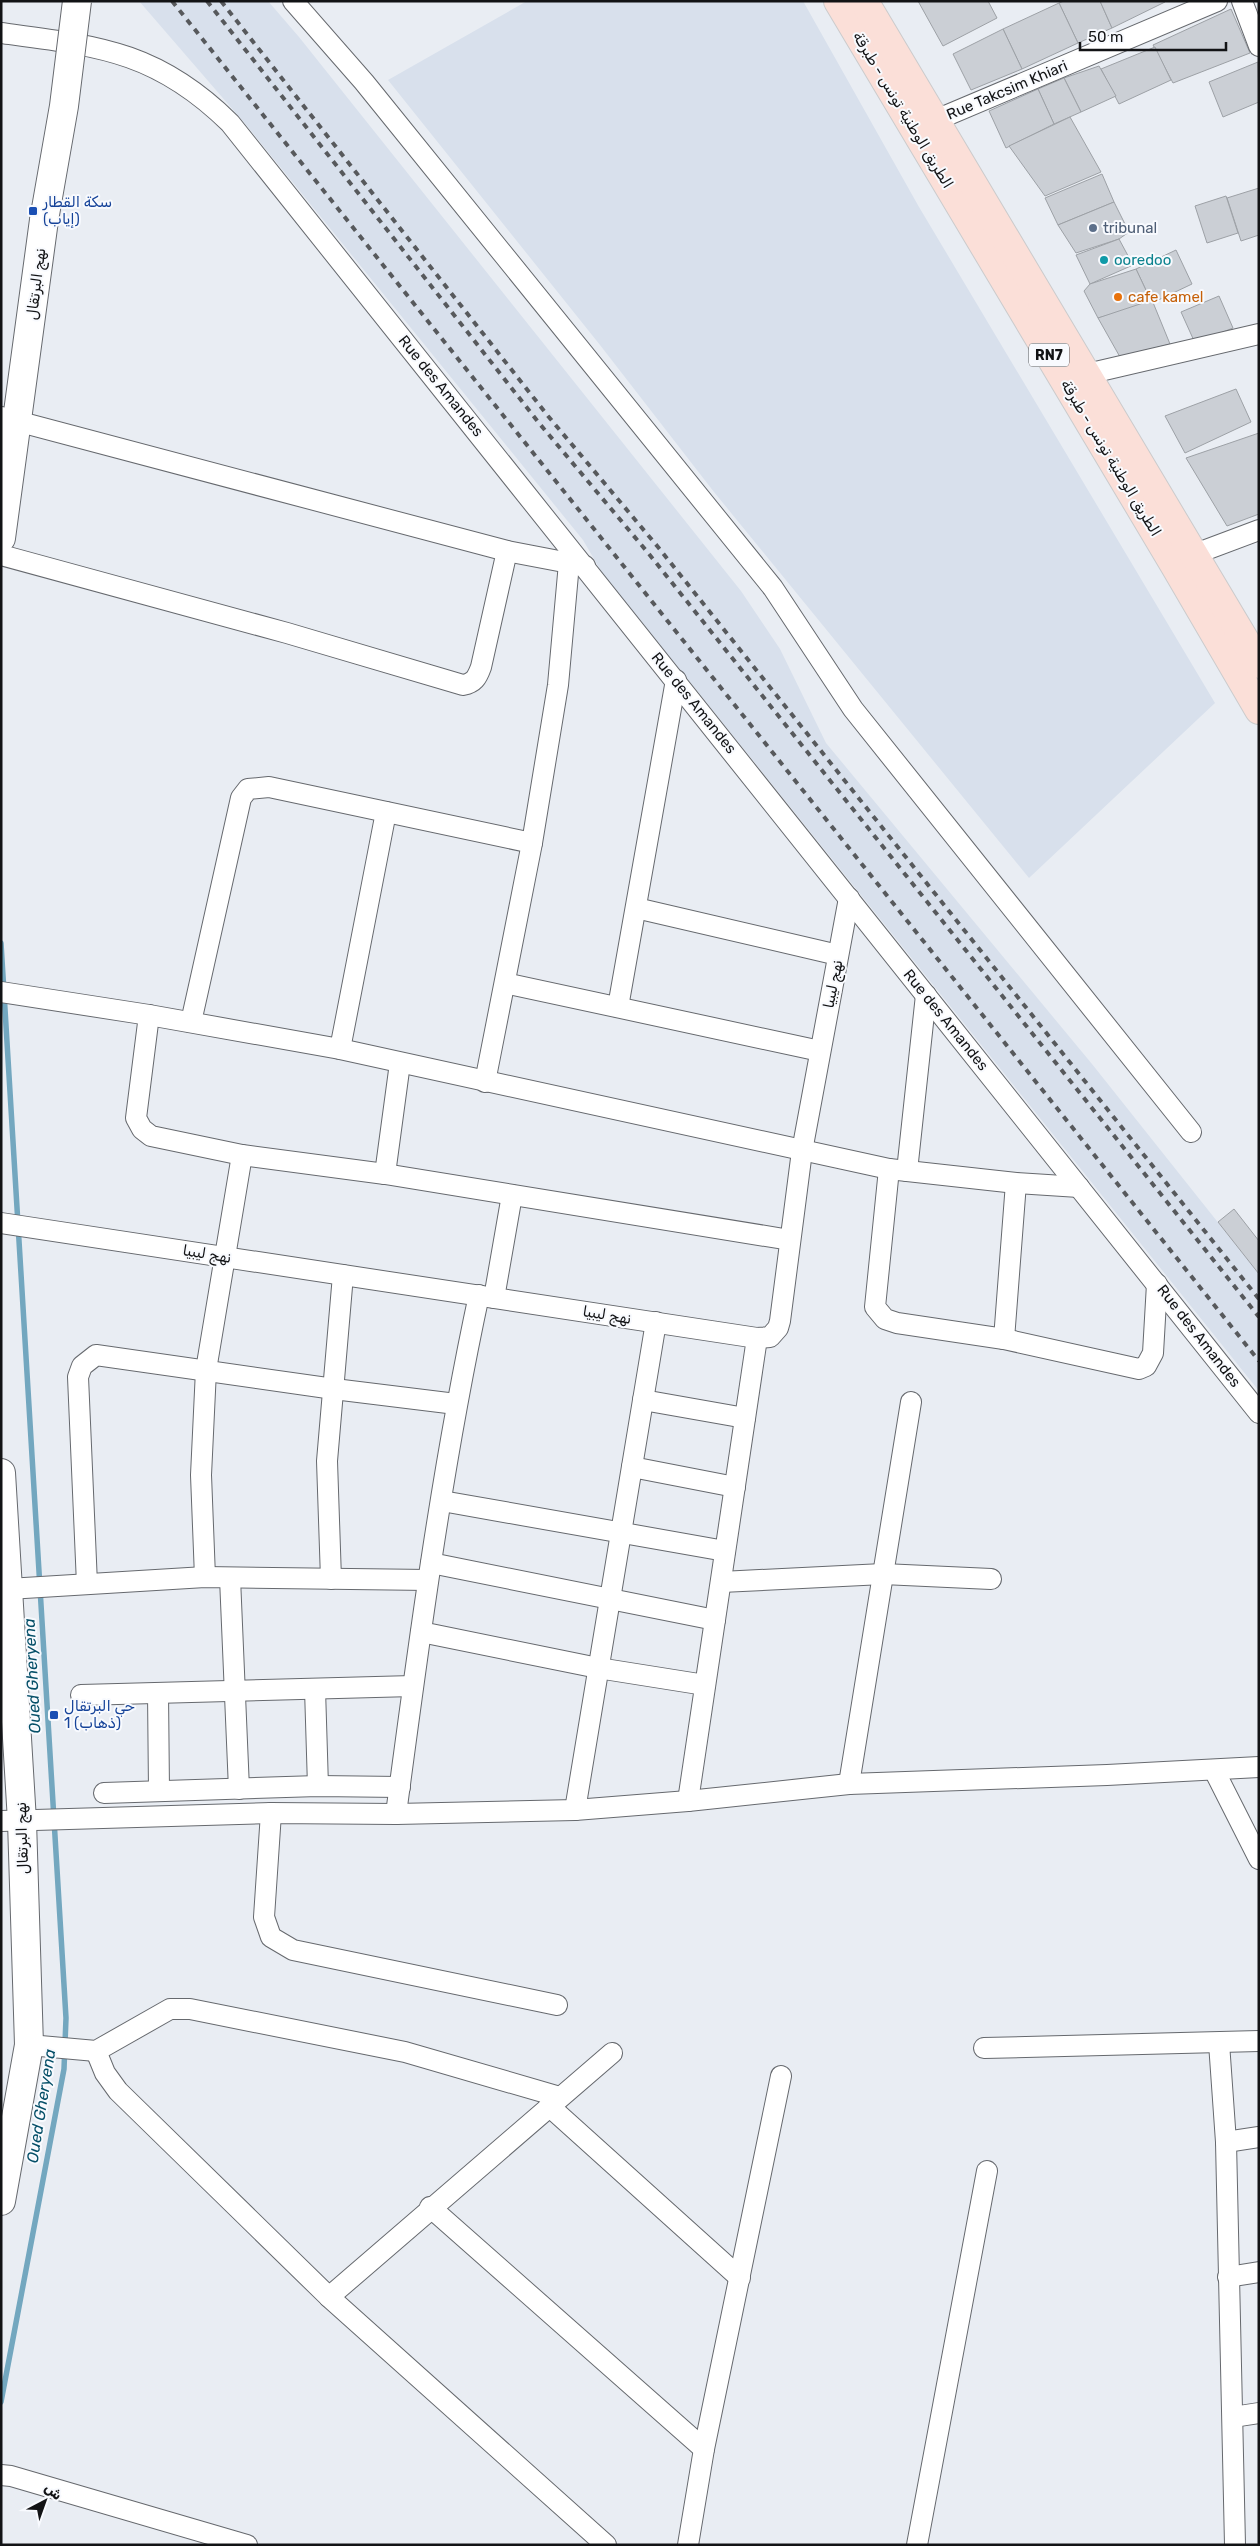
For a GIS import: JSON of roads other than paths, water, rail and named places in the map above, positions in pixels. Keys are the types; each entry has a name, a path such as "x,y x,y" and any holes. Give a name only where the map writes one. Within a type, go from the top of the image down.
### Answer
{"main road":[{"name":"الطريق الوطنية تونس - طبرقة","path":"838,1 1259,710"},
{"name":"الطريق الوطنية تونس - طبرقة","path":"864,1 1259,664"}],"street":[{"name":"نهج البرتقال","path":"1,538 9,419 64,106 77,1"},
{"path":"293,1 342,56 767,580 796,620 853,709 1191,1132"},
{"name":"Rue Takcsim Khiari","path":"936,120 1217,1"},
{"path":"1242,1 1257,36"},
{"name":"Rue des Amandes","path":"1,33 88,44 130,56 161,70 190,87 230,123 577,564 676,680 1259,1412"},
{"path":"1087,374 1259,334"},
{"path":"9,419 507,551 577,564 532,843 485,1082"},
{"path":"1195,554 1259,530"},
{"path":"1,555 278,630 463,685 471,683 477,677 481,667 507,551"},
{"path":"618,1007 676,680"},
{"path":"191,1022 241,798 248,789 269,787 532,843"},
{"path":"340,1049 386,812"},
{"name":"نهج ليبيا","path":"1,1223 757,1338 770,1337 778,1328 802,1151 849,898"},
{"path":"636,908 838,955"},
{"path":"505,983 820,1051"},
{"path":"8,993 191,1022 340,1049 802,1151 898,1170 1016,1183 1079,1186"},
{"path":"926,995 875,1307 878,1312 885,1319 897,1323 1004,1339 1139,1369 1146,1366 1153,1353 1157,1284"},
{"path":"149,1015 136,1118 142,1129 151,1136 242,1155 385,1174 790,1240"},
{"path":"385,1174 400,1063"},
{"path":"205,1578 201,1474 206,1370 242,1155"},
{"path":"1004,1339 1016,1183"},
{"path":"396,1814 429,1571 442,1500 456,1404 487,1297 512,1195"},
{"path":"331,1579 327,1461 343,1275"},
{"path":"575,1810 656,1322"},
{"path":"688,1801 757,1338"},
{"path":"80,1585 78,1377 82,1366 96,1355 334,1389 456,1404"},
{"path":"643,1400 745,1418"},
{"path":"849,1784 911,1402"},
{"path":"632,1466 735,1487"},
{"name":"نهج البرتقال","path":"1,1473 18,1589 9,1747 21,1821 39,2045 1,2201"},
{"path":"442,1500 725,1551"},
{"path":"18,1589 205,1578 331,1579 429,1571 609,1598 715,1620"},
{"path":"721,1582 882,1574 991,1579"},
{"path":"230,1578 239,1789"},
{"path":"421,1632 598,1668 705,1685"},
{"path":"81,1695 413,1686"},
{"path":"315,1689 318,1786"},
{"path":"158,1693 159,1790"},
{"path":"21,1821 103,1816 271,1813 396,1814 575,1810 688,1801 849,1784 1259,1767"},
{"path":"1214,1770 1259,1859"},
{"path":"104,1793 318,1786 400,1786"},
{"path":"271,1813 264,1917 271,1937 293,1950 557,2005"},
{"path":"39,2045 92,2051 170,2009 190,2009 404,2052 555,2101 740,2278"},
{"path":"984,2048 1259,2041"},
{"path":"1219,2043 1226,2142 1235,2545"},
{"path":"92,2051 118,2090 329,2297 606,2545"},
{"path":"329,2297 430,2207 612,2053"},
{"path":"688,2545 704,2449 781,2076"},
{"path":"1226,2142 1259,2137"},
{"path":"917,2545 987,2171"},
{"path":"430,2207 704,2449"},
{"path":"1228,2277 1259,2272"},
{"path":"1233,2416 1259,2413"},
{"path":"6,2475 247,2545"}],"waterway":[{"name":"Oued Gheryena","path":"1,943 66,2018 64,2069 1,2402"}],"railway":[{"path":"172,1 1259,1361"},
{"path":"207,1 539,423 649,554 1259,1317"},
{"path":"221,1 548,416 658,547 1259,1299"}],"place":[{"name":"سكة القطار (إياب)","path":"33,211"},
{"name":"tribunal","path":"1093,228"},
{"name":"ooredoo","path":"1104,260"},
{"name":"cafe kamel","path":"1118,297"},
{"name":"حي البرتقال 1 (ذهاب)","path":"54,1715"}]}
